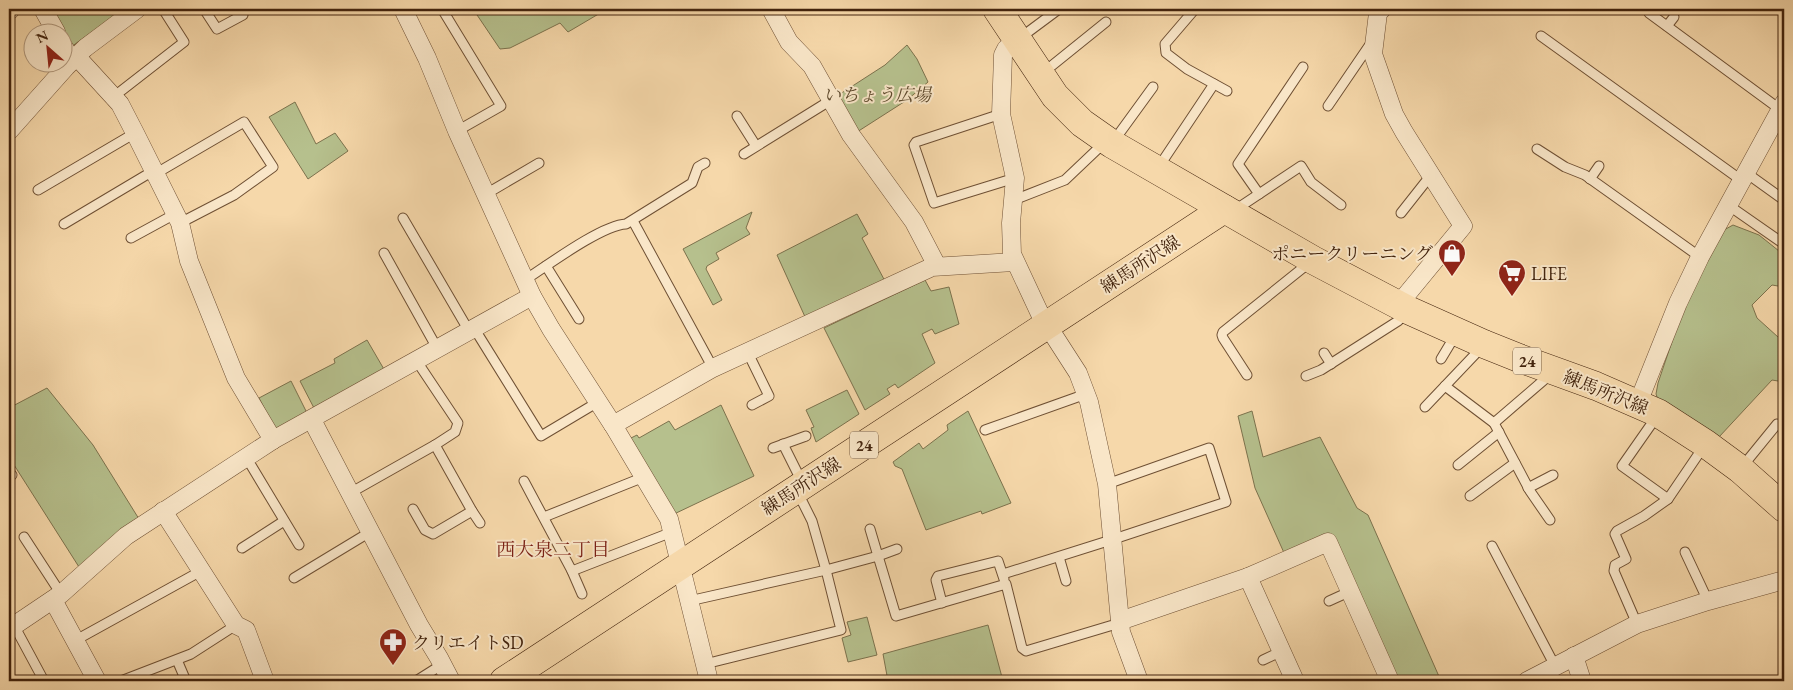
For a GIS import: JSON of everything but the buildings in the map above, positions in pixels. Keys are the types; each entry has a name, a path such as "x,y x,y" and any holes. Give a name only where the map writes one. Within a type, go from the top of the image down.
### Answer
{"main road":[{"name":"練馬所沢線","path":"997,9 1040,75 1068,111 1109,143 1314,260 1403,308 1484,344 1596,386 1648,408 1706,444 1740,469 1784,508"},
{"name":"練馬所沢線","path":"504,681 1047,325 1227,211"}],"street":[{"path":"44,9 51,22"},
{"path":"11,124 74,59 137,9"},
{"path":"403,9 427,58 457,131 532,296 669,519 709,681"},
{"path":"772,9 789,42 812,66 851,135 914,222 937,266"},
{"path":"1378,10 1374,54 1395,117 1464,226 1403,308"},
{"path":"1018,39 1006,48 1003,55 1001,114 1015,178 1011,223 1012,254 1014,262 1040,314 1074,367 1086,394 1107,484 1121,632 1139,681"},
{"path":"72,56 120,104 178,218 189,261 236,378 273,440"},
{"path":"1648,408 1678,303 1743,176 1781,115"},
{"path":"613,425 713,368 747,351 937,266 1014,262"},
{"path":"11,624 57,597 126,536 163,510 273,440 532,296"},
{"path":"312,420 419,625 451,681"},
{"path":"163,510 236,625 246,630 265,681"},
{"path":"1120,621 1248,577 1328,542 1390,681"},
{"path":"1248,577 1295,681"},
{"path":"1527,681 1637,624 1708,601 1784,580"},
{"path":"57,597 97,681"},
{"path":"1574,656 1582,681"}],"lane":[{"path":"121,91 184,42 163,9"},
{"path":"204,9 217,29 243,15"},
{"path":"442,9 501,106 457,131"},
{"path":"1018,39 1059,9"},
{"path":"1195,9 1165,44 1166,52 1187,69 1227,90"},
{"path":"1649,13 1781,115"},
{"path":"1667,26 1674,16"},
{"path":"1040,75 1106,22"},
{"path":"1541,36 1743,176 1784,200"},
{"path":"1328,106 1375,37"},
{"path":"1258,194 1238,164 1303,67"},
{"path":"1156,170 1214,84"},
{"path":"1014,200 1065,180 1109,143 1153,87"},
{"path":"744,154 832,100"},
{"path":"1001,114 916,142 914,145 934,203 1015,178"},
{"path":"737,116 756,146"},
{"path":"64,224 244,122 273,167 234,195 131,238"},
{"path":"38,190 134,133"},
{"path":"1537,149 1564,167 1578,171 1700,257"},
{"path":"486,194 539,162"},
{"path":"525,280 584,242 617,225 633,221 692,183 698,167 705,163"},
{"path":"1227,211 1258,194 1301,166 1311,182 1341,205"},
{"path":"1590,179 1599,166"},
{"path":"1401,213 1431,175"},
{"path":"1728,205 1784,244"},
{"path":"403,218 471,329 541,436 598,402"},
{"path":"633,221 713,368"},
{"path":"384,253 437,348"},
{"path":"1247,375 1223,338 1223,332 1314,260"},
{"path":"546,266 579,319"},
{"path":"1306,376 1321,370 1398,321 1403,308"},
{"path":"1441,359 1457,332"},
{"path":"1425,407 1484,344"},
{"path":"747,351 769,394 768,397 752,405"},
{"path":"1324,353 1331,364"},
{"path":"350,493 435,446 455,432 458,422 416,360"},
{"path":"1494,423 1554,371"},
{"path":"1445,386 1494,423 1528,488 1550,520"},
{"path":"985,430 1086,394"},
{"path":"1648,408 1622,466 1668,499"},
{"path":"1740,469 1778,424"},
{"path":"1458,465 1498,432"},
{"path":"773,448 806,436"},
{"path":"705,664 840,631 841,628 812,521 783,444"},
{"path":"1637,624 1614,571 1615,565 1626,559 1615,534 1668,499 1706,444"},
{"path":"435,446 480,523"},
{"path":"1003,574 1225,503 1226,500 1209,448 1107,484"},
{"path":"246,457 299,545"},
{"path":"1470,496 1514,463"},
{"path":"1528,488 1553,475"},
{"path":"544,517 644,476"},
{"path":"524,482 572,571 582,594"},
{"path":"413,509 425,530 432,534 472,510"},
{"path":"242,548 284,521"},
{"path":"870,529 896,616 1006,584"},
{"path":"294,578 370,532"},
{"path":"572,571 672,532"},
{"path":"24,537 57,597"},
{"path":"1492,546 1555,666"},
{"path":"689,601 826,570 897,549"},
{"path":"1686,552 1708,601"},
{"path":"1058,557 1066,581"},
{"path":"942,603 936,580 938,576 996,561 1000,563 1022,648 1026,651 1113,625 1120,621"},
{"path":"76,640 201,571"},
{"path":"1329,601 1351,592"},
{"path":"11,624 44,681"},
{"path":"121,681 192,654 236,625"},
{"path":"1263,660 1282,651"},
{"path":"177,660 186,681"},
{"path":"416,681 443,664"}],"green space":[{"path":"51,9 124,9 72,46 72,22 58,22"},
{"path":"473,9 607,9 568,32 560,23 510,48 500,49"},
{"name":"いちょう広場","path":"907,45 917,59 928,82 907,100 857,132 837,96 885,65"},
{"path":"295,102 316,144 335,133 348,151 308,179 269,117"},
{"path":"752,212 746,228 750,234 716,253 719,259 707,266 706,269 722,300 713,305 683,249"},
{"path":"857,214 868,234 862,238 886,283 806,319 777,255"},
{"path":"1733,225 1759,235 1784,255 1784,287 1772,285 1752,305 1757,318 1778,337 1784,337 1784,382 1772,380 1719,437 1659,402 1656,394 1684,306 1724,230"},
{"path":"925,280 931,291 949,287 959,324 935,334 932,329 922,334 935,363 898,388 895,384 887,389 890,394 865,410 824,328"},
{"path":"367,340 385,371 315,410 300,381 335,363 334,359"},
{"path":"291,381 307,415 275,429 259,398"},
{"path":"47,388 93,445 139,519 79,567 9,457 9,408"},
{"path":"847,390 859,414 816,442 811,428 814,427 806,410"},
{"path":"721,405 754,476 672,515 627,440 637,435 639,438 669,421 675,430"},
{"path":"968,411 1011,503 982,514 981,511 926,530 902,469 895,466 893,462 919,443 923,449 948,430 947,425"},
{"path":"1252,411 1263,457 1320,437 1357,508 1368,515 1441,681 1397,681 1332,534 1285,555 1255,488 1238,416"},
{"path":"867,617 877,655 848,662 842,638 851,635 847,622"},
{"path":"988,625 1003,681 888,681 883,654"}],"place":[{"name":"ポニークリーニング","path":"1452,277"},
{"name":"LIFE","path":"1512,297"},
{"name":"クリエイトSD","path":"393,666"}],"district":[{"name":"西大泉二丁目","path":"553,549"}]}
